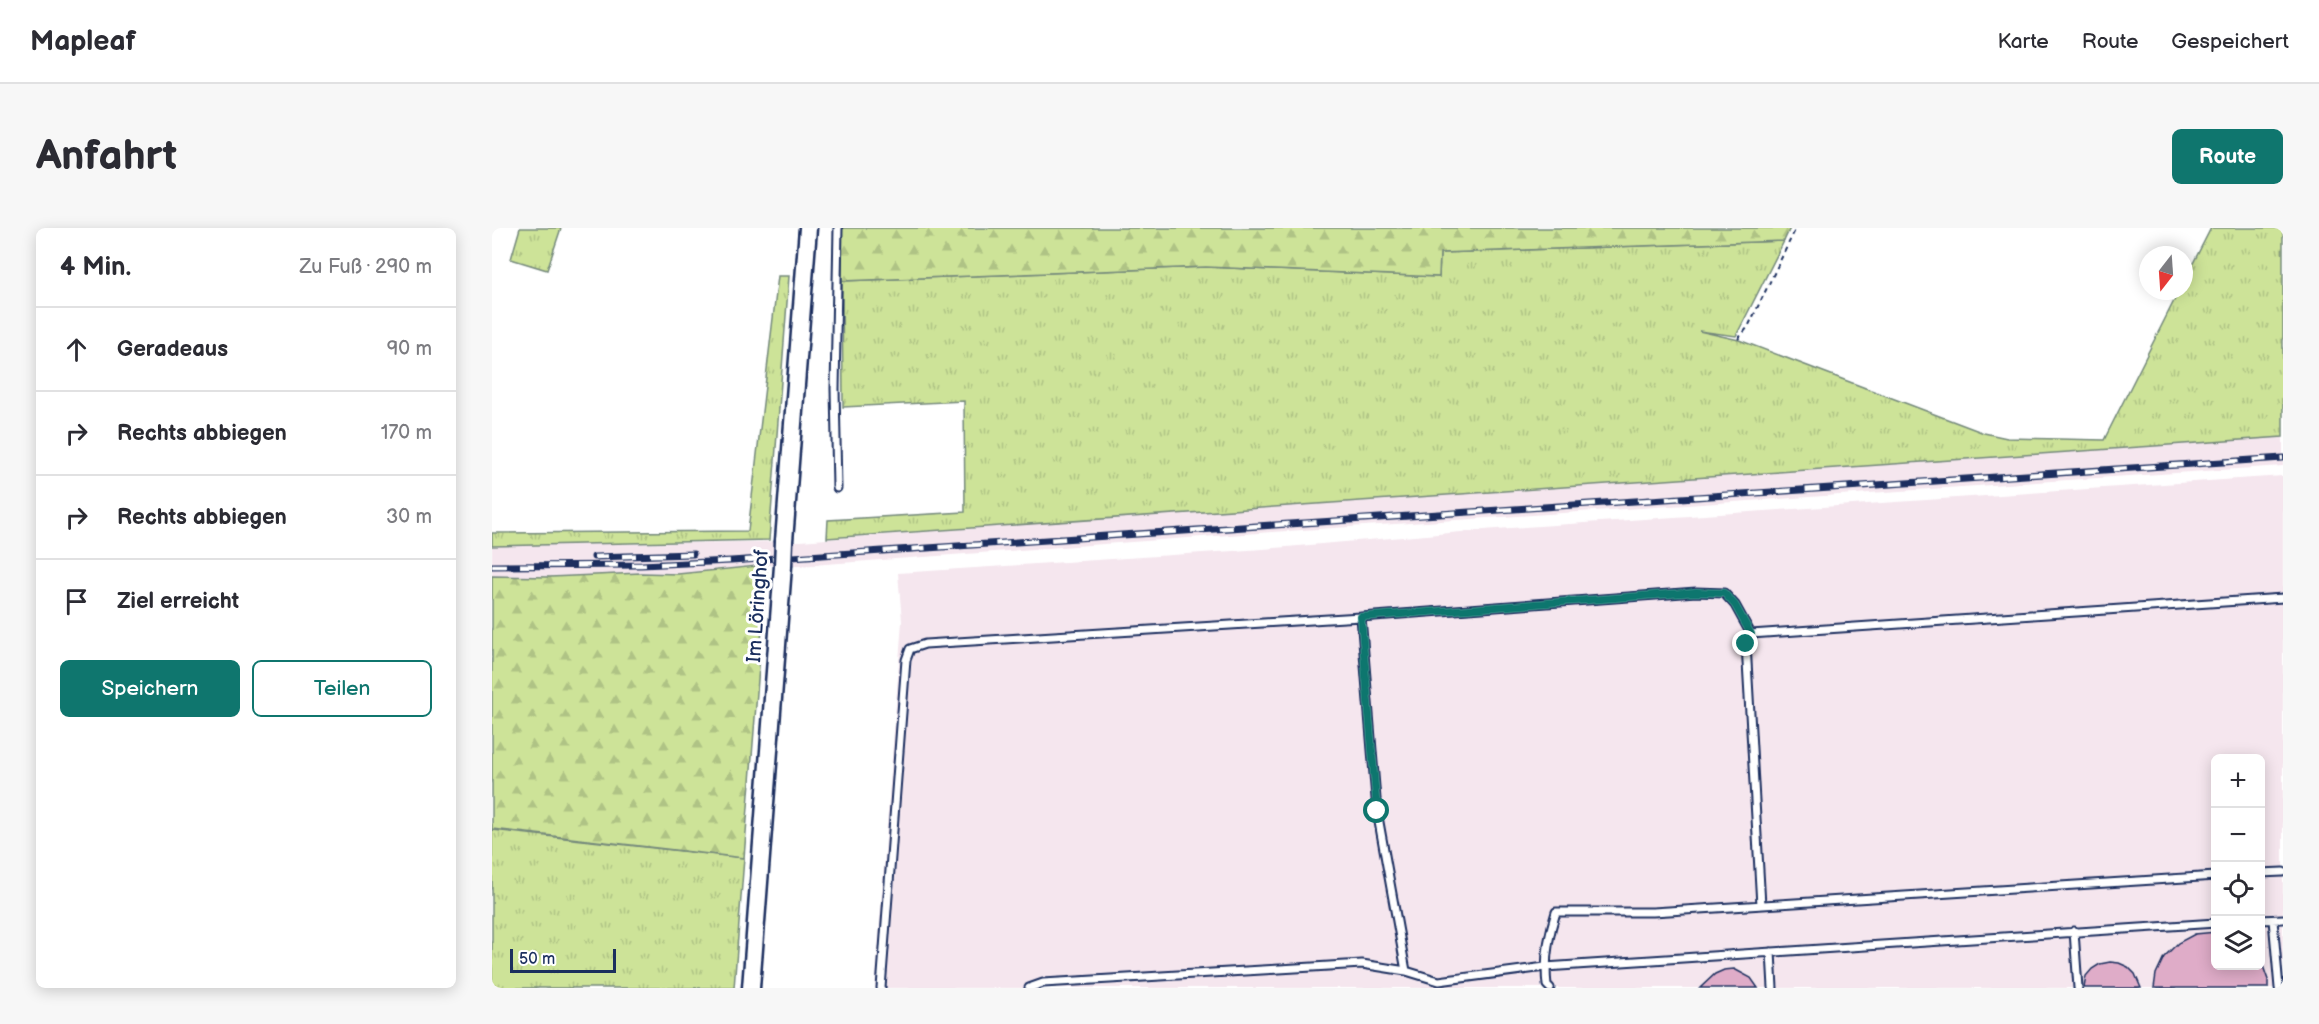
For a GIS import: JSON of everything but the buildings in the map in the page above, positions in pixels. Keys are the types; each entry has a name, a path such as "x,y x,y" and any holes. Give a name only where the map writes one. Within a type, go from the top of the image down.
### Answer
{"street":[{"name":"Im Löringhof","path":"751,988 808,228"}],"lane":[{"path":"837,488 835,389 838,228"},
{"path":"881,988 906,660 910,649 925,644 1361,617 1696,592 1724,593 1735,605 1751,634"},
{"path":"1751,634 2283,598"},
{"path":"1361,617 1377,811 1406,971"},
{"path":"1751,634 1746,644 1761,905"},
{"path":"2265,873 2283,872"},
{"path":"1550,988 1547,985 1545,967 1549,934 1556,912 1653,912 2211,876"},
{"path":"2265,920 2283,919"},
{"path":"2273,920 2279,988"},
{"path":"1029,988 1043,983 1362,964 1406,971 1439,985 1545,967 2211,923"},
{"path":"2074,931 2078,988"},
{"path":"1771,952 1773,988"}],"path":[{"path":"1738,339 1748,327 1796,228"}],"shaded area":[{"path":"2283,437 2283,466 1272,532 798,566 767,565 678,574 492,576 492,546 800,541 1272,506"},
{"path":"2283,476 2283,988 875,988 902,621 898,573 1263,549 1496,529"}],"green space":[{"path":"520,228 561,228 547,270 511,259"},
{"path":"842,228 1790,228 1784,241 1440,253 1439,277 1206,267 842,281"},
{"path":"2211,228 2283,228 2283,437 827,538 828,520 965,512 964,401 843,407 842,281 1206,267 1439,277 1440,253 1784,241 1736,336 1699,331 1739,340 1984,433 2007,438 2104,440 2174,300 2193,300 2193,263"},
{"path":"778,276 789,276 769,540 492,546 492,533 748,531"},
{"path":"767,565 744,858 492,829 492,576 678,574"},
{"path":"492,830 744,858 734,988 492,988"}],"railway":[{"path":"492,566 641,565 731,561 2283,458"},
{"path":"594,557 693,554"}],"route":[{"path":"1377,811 1361,617 1696,592 1724,593 1735,605 1751,634 1746,644"}]}
